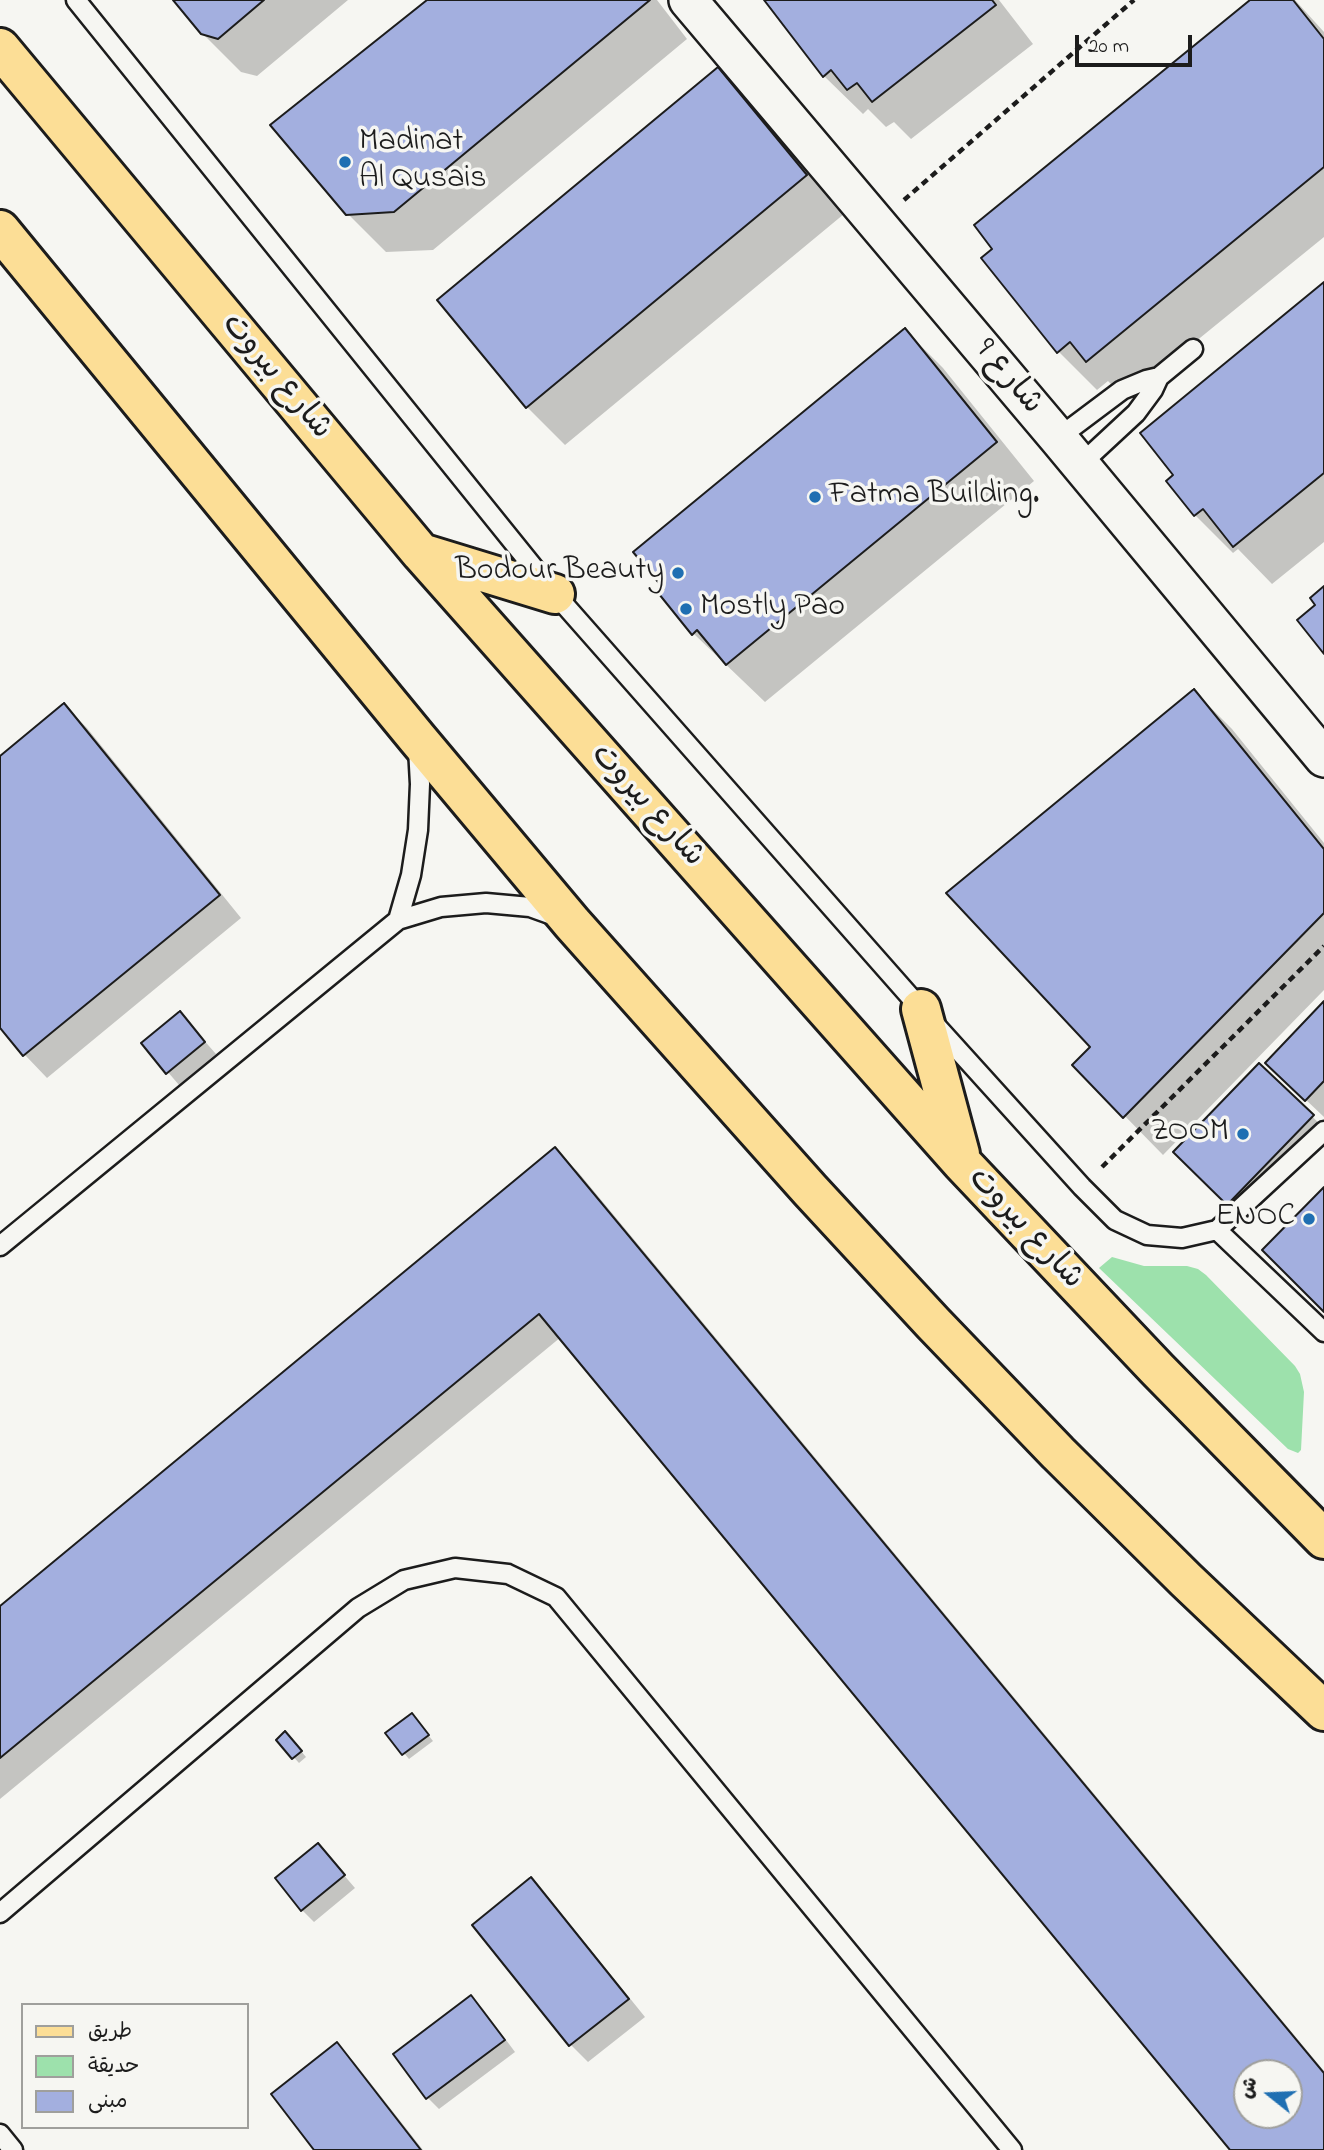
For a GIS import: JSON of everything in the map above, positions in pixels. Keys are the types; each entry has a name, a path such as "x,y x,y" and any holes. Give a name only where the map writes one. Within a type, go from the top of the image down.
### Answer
{"main road":[{"name":"شارع بيروت","path":"0,48 421,553 962,1163 1157,1369 1324,1539"},
{"path":"0,230 572,923 810,1190 1058,1453 1324,1711"},
{"path":"421,553 555,594"},
{"path":"921,1009 962,1163"}],"street":[{"name":"شارع 9","path":"688,0 1324,758"}],"lane":[{"path":"76,0 555,594 921,1009 1115,1220 1147,1235 1182,1238 1217,1230 1324,1131"},
{"path":"1069,452 1136,413 1159,377 1194,349"},
{"path":"1069,452 1122,390 1159,377"},
{"path":"398,920 411,875 418,830 420,784 417,738"},
{"path":"0,1246 398,920 440,907 486,903 530,907 572,923"},
{"path":"1217,1230 1324,1332"},
{"path":"0,1913 358,1608 404,1580 455,1569 508,1574 556,1597 1012,2150"},
{"path":"0,2134 13,2150"}],"path":[{"path":"877,224 1134,0"},
{"path":"1082,1187 1324,946"}],"green space":[{"path":"1112,1257 1144,1266 1187,1266 1198,1269 1295,1366 1300,1374 1304,1392 1301,1450 1298,1453 1288,1449 1099,1268"}],"building":[{"path":"173,0 264,0 218,39 201,34"},
{"path":"427,0 650,0 394,212 346,215 270,125"},
{"path":"764,0 992,0 996,5 872,102 857,83 847,90 831,70 823,77"},
{"path":"1250,0 1293,0 1324,39 1324,167 1086,362 1070,342 1057,353 981,258 992,249 974,225"},
{"path":"718,67 807,175 526,408 437,300"},
{"path":"1324,282 1324,473 1233,547 1203,509 1194,516 1166,481 1173,475 1140,433"},
{"name":"Fatma Building.","path":"905,328 997,442 726,665 697,630 692,635 659,594 664,589 633,552"},
{"path":"1324,586 1324,654 1297,620 1315,605 1310,598"},
{"path":"1194,689 1324,849 1324,913 1123,1118 1072,1065 1090,1047 946,893"},
{"path":"64,703 220,895 23,1056 0,1028 0,756"},
{"path":"1324,1001 1324,1081 1305,1101 1265,1063"},
{"path":"180,1011 205,1042 166,1074 141,1043"},
{"name":"ZOOM","path":"1259,1063 1314,1115 1227,1205 1173,1152"},
{"path":"555,1147 1324,2073 1324,2150 1230,2150 539,1314 0,1758 0,1606"},
{"name":"ENOC","path":"1324,1187 1324,1312 1262,1250"},
{"path":"412,1713 429,1735 402,1755 385,1733"},
{"path":"285,1731 302,1751 292,1759 276,1740"},
{"path":"318,1843 345,1875 301,1911 275,1878"},
{"path":"531,1877 629,1999 569,2046 472,1925"},
{"path":"471,1995 505,2040 426,2099 393,2054"},
{"path":"337,2042 421,2150 314,2150 271,2094"}],"place":[{"name":"Madinat Al Qusais","path":"345,162"},
{"name":"Fatma Building.","path":"815,497"},
{"name":"Bodour Beauty","path":"678,573"},
{"name":"Mostly Pao","path":"686,609"},
{"name":"ZOOM","path":"1243,1134"},
{"name":"ENOC","path":"1309,1219"}]}
